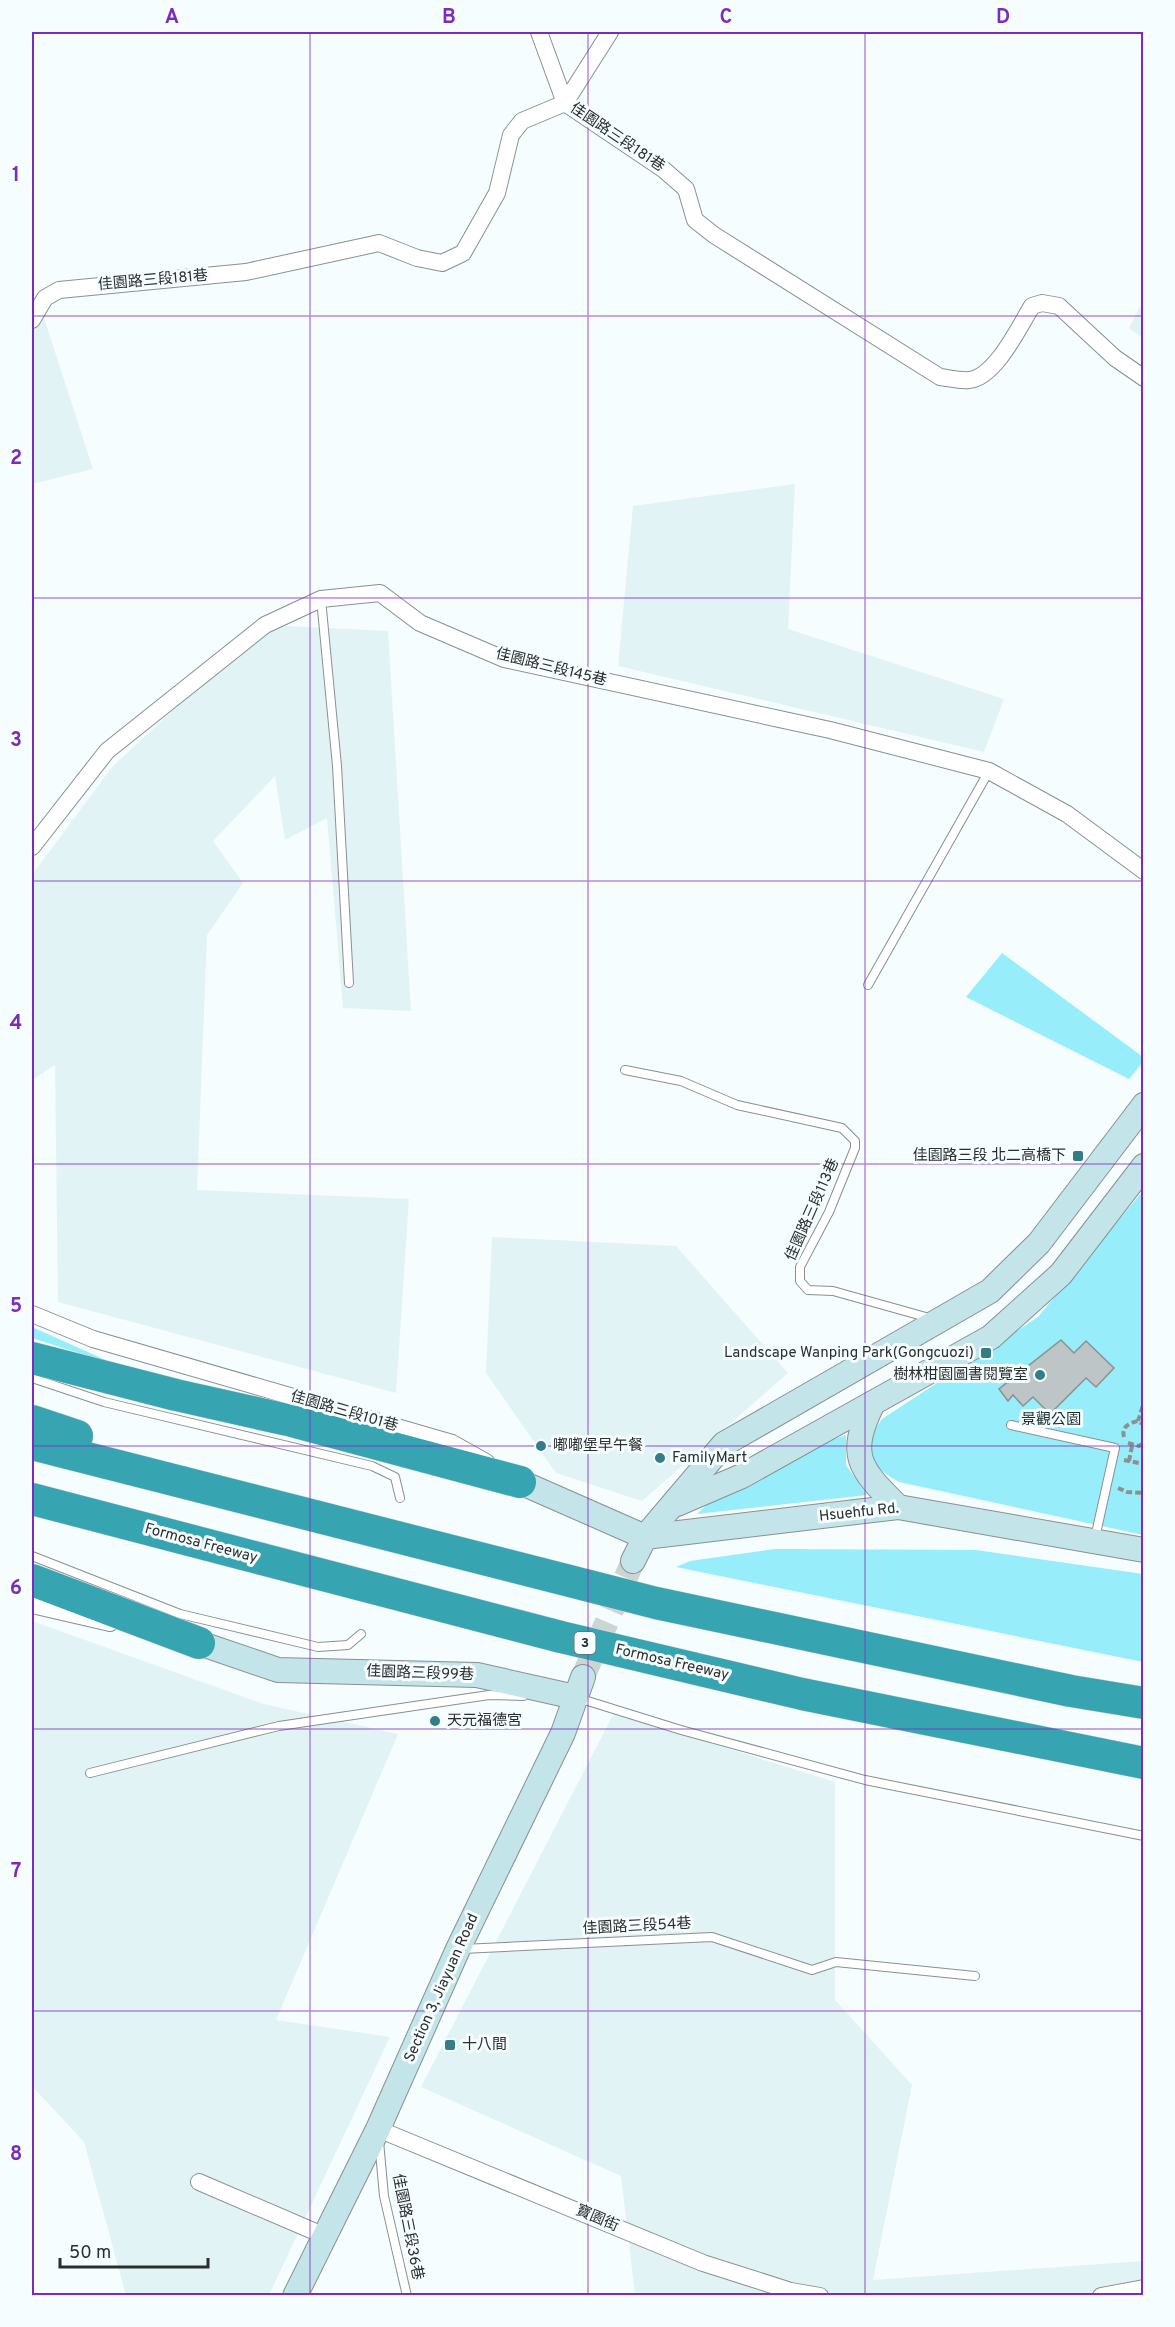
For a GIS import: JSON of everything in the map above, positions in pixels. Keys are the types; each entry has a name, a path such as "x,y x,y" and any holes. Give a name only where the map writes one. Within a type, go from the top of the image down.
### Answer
{"highway":[{"path":"32,1358 176,1395 292,1421 520,1482"},
{"path":"32,1421 326,1517"},
{"path":"32,1444 326,1517 656,1604 1071,1691 1143,1702"},
{"name":"Formosa Freeway","path":"40,1502 550,1634 733,1678 1053,1747 1143,1763"},
{"path":"32,1580 199,1643"}],"street":[{"path":"539,32 565,103"},
{"path":"565,103 610,32"},
{"name":"佳園路三段181巷","path":"32,320 45,298 59,290 246,272 379,243 417,258 442,263 463,252 497,193 511,135 516,128 522,121 565,103 663,169 686,189 695,220 714,235 940,377 969,380 981,376 994,366 1032,306 1042,303 1059,306 1115,358 1143,378"},
{"name":"佳園路三段145巷","path":"32,847 107,751 265,625 321,598 380,593 420,623 504,659 830,730 989,771 1066,814 1143,871"},
{"path":"633,1561 645,1537 724,1444 990,1291 1039,1243 1143,1105"},
{"path":"669,1508 742,1476 991,1336 1061,1274 1143,1166"},
{"name":"佳園路三段101巷","path":"32,1314 93,1339 452,1443 520,1482 645,1537"},
{"path":"873,1403 860,1430 858,1450 867,1476 898,1507"},
{"name":"Hsuehfu Rd.","path":"645,1537 898,1507 1143,1550"},
{"name":"佳園路三段99巷","path":"32,1605 199,1643 278,1670 477,1675 579,1687"},
{"name":"Section 3, Jiayuan Road","path":"296,2295 378,2128 458,1949 562,1733 579,1687"},
{"name":"寶園街","path":"378,2128 703,2263 791,2291 820,2295"},
{"path":"200,2182 325,2236"},
{"path":"1101,2295 1143,2288"}],"lane":[{"path":"321,598 338,766 349,982"},
{"path":"867,985 989,771"},
{"name":"佳園路三段113巷","path":"625,1070 681,1081 737,1105 842,1128 855,1141 855,1148 829,1212 800,1267 800,1281 808,1290 833,1291 938,1321"},
{"path":"32,1378 104,1402 372,1467 395,1477 400,1498"},
{"path":"1011,1425 1115,1448 1094,1542"},
{"path":"32,1556 180,1614 318,1647 348,1645 362,1634"},
{"path":"579,1687 681,1730 866,1780 1143,1836"},
{"name":"佳園路三段99巷","path":"90,1773 279,1726 489,1695 579,1687"},
{"name":"佳園路三段54巷","path":"458,1949 712,1937 812,1970 836,1962 975,1976"},
{"name":"佳園路三段36巷","path":"378,2128 384,2196 407,2295"}],"path":[{"path":"1138,1421 1143,1402"},
{"path":"1132,1446 1125,1440 1124,1428 1129,1422 1138,1421 1143,1425"},
{"path":"1132,1446 1143,1443"},
{"path":"1129,1461 1132,1446"},
{"path":"1114,1458 1143,1464"},
{"path":"1108,1484 1127,1492 1143,1493"}],"shaded area":[{"path":"1143,301 1143,338 1129,328"},
{"path":"43,315 93,469 32,484 32,318"},
{"path":"795,484 788,629 1004,699 984,752 618,666 633,506"},
{"path":"265,625 388,631 411,1011 343,1008 327,818 285,840 275,776 213,841 243,883 207,935 197,1190 409,1199 396,1393 58,1302 55,1065 32,1080 32,875 112,767"},
{"path":"492,1237 676,1246 788,1373 642,1501 556,1473 486,1373"},
{"path":"32,1621 264,1704 398,1734 276,2020 390,2037 269,2295 126,2295 84,2142 32,2086"},
{"path":"614,1713 835,1782 835,2000 912,2085 873,2280 1143,2261 1143,2295 635,2295 621,2176 421,2087"}],"green space":[{"path":"1002,953 1143,1057 1143,1062 1129,1079 966,997"},
{"name":"景觀公園","path":"1143,1191 1143,1535 899,1482 881,1469 871,1455 870,1447 875,1429 882,1419 1038,1317"},
{"path":"32,1327 119,1366 32,1338"},
{"path":"846,1435 846,1465 867,1495 697,1514 743,1470"},
{"path":"775,1549 976,1550 1143,1574 1143,1662 676,1567 690,1561"}],"building":[{"path":"1061,1340 1074,1353 1086,1341 1114,1368 1096,1387 1086,1378 1050,1414 1033,1397 1023,1406 1013,1395 1008,1401 999,1389"}],"tunnel":[{"path":"583,1677 633,1561"}],"place":[{"name":"佳園路三段 北二高橋下","path":"1078,1156"},
{"name":"Landscape Wanping Park(Gongcuozi)","path":"986,1353"},
{"name":"樹林柑園圖書閱覽室","path":"1040,1375"},
{"name":"嘟嘟堡早午餐","path":"541,1446"},
{"name":"FamilyMart","path":"660,1458"},
{"name":"天元福德宮","path":"435,1721"},
{"name":"十八間","path":"450,2045"}]}
